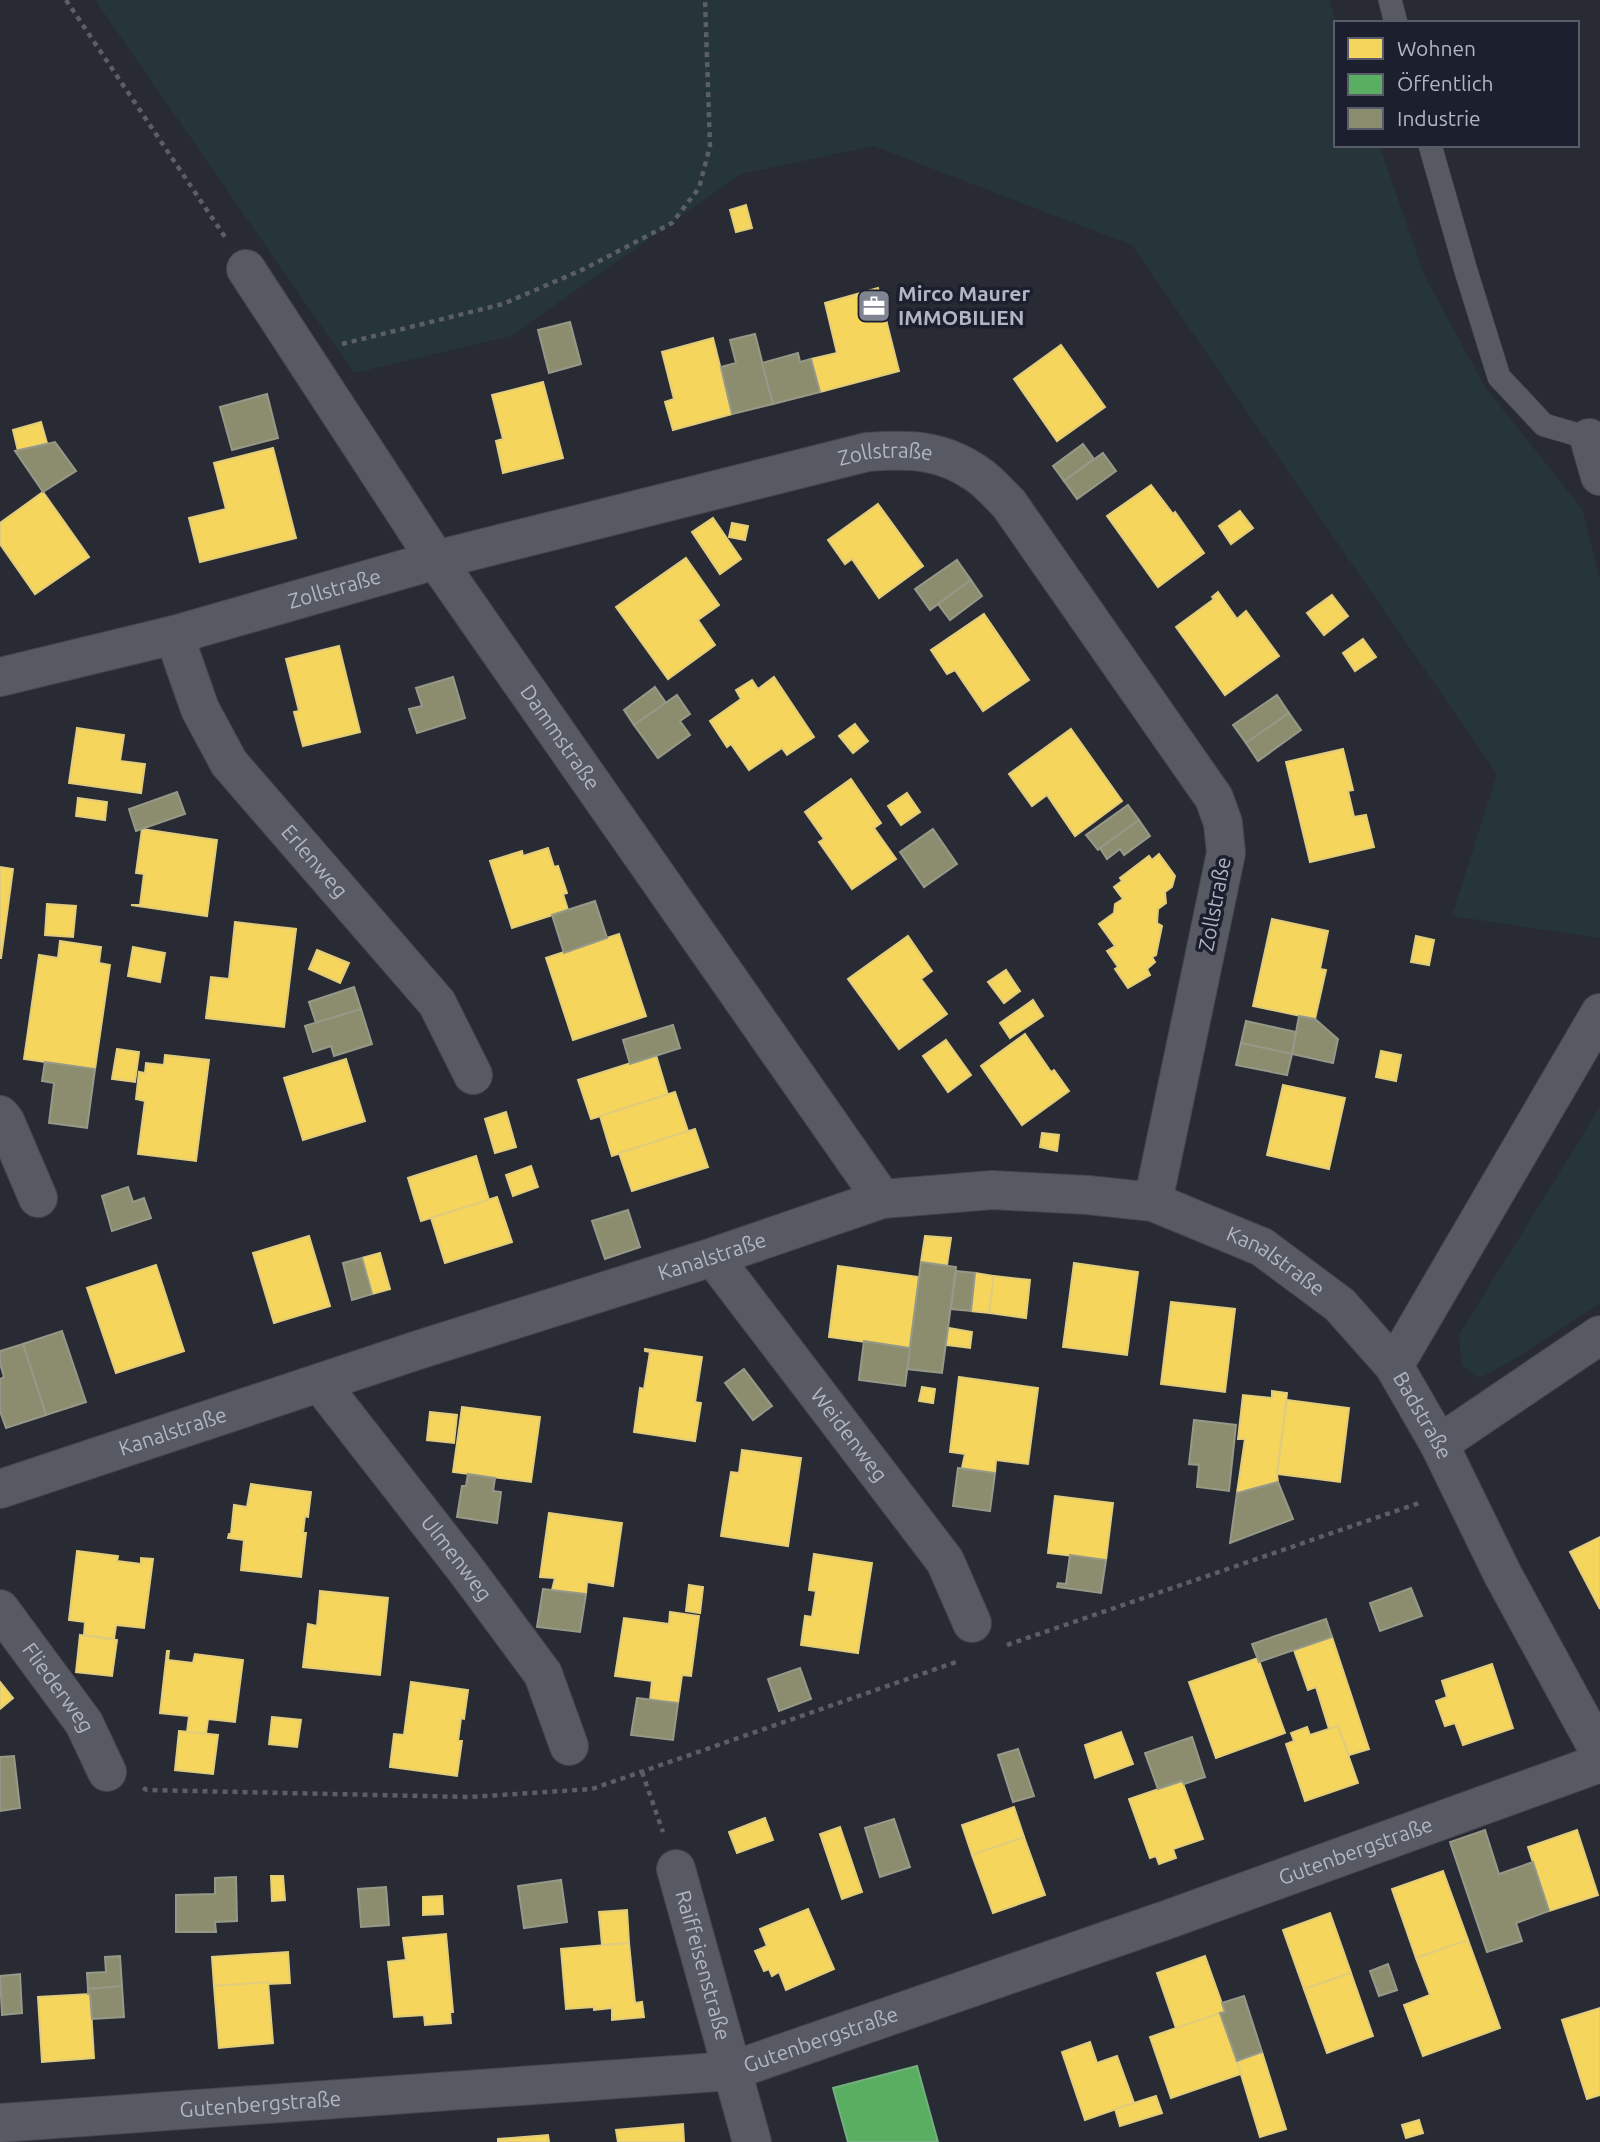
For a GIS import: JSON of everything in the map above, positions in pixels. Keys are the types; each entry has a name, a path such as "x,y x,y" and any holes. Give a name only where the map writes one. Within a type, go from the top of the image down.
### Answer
{"street":[{"name":"Dammstraße","path":"246,270 436,560 882,1199"},
{"path":"1594,437 1600,476"},
{"name":"Zollstraße","path":"0,677 174,635 436,560 867,452 908,449 946,457 978,474 1009,504 1214,798 1223,823 1226,853 1153,1202"},
{"name":"Erlenweg","path":"174,635 200,709 229,763 438,1003 474,1075"},
{"name":"Badstraße","path":"1600,1013 1394,1366 1440,1444 1503,1575 1600,1753"},
{"path":"0,1115 38,1198"},
{"name":"Kanalstraße","path":"0,1489 713,1257 882,1199 992,1191 1088,1195 1153,1202 1262,1247 1340,1305 1394,1366"},
{"name":"Weidenweg","path":"713,1257 945,1561 980,1643"},
{"path":"1440,1444 1600,1335"},
{"name":"Ulmenweg","path":"320,1383 466,1570 543,1674 569,1746"},
{"name":"Fliederweg","path":"0,1609 84,1723 107,1772"},
{"name":"Gutenbergstraße","path":"0,2123 730,2071 1156,1924 1600,1763"},
{"name":"Raiffeisenstraße","path":"676,1869 730,2071 752,2142"}],"lane":[{"path":"1390,0 1395,21"},
{"path":"1431,147 1499,377 1544,425 1594,437"}],"path":[{"path":"66,0 246,270"},
{"path":"303,356 503,303 584,270 672,223 699,188 710,146 705,0"},
{"path":"107,1772 147,1790 470,1797 592,1789 980,1643 1462,1488"},
{"path":"642,1772 676,1869"}],"shaded area":[{"path":"95,0 1329,0 1335,21 1334,147 1380,147 1425,277 1485,387 1582,509 1600,581 1600,938 1452,916 1497,774 1132,245 873,146 741,174 511,336 354,373"},
{"path":"1600,1107 1600,1303 1516,1358 1480,1378 1462,1366 1459,1335"}],"building: Wohnen":[{"path":"746,205 752,228 736,232 730,210"},
{"path":"878,288 899,371 820,392 811,359 837,353 825,303"},
{"path":"713,338 732,414 673,430 665,402 674,399 662,352"},
{"path":"1061,345 1105,407 1057,441 1014,379"},
{"path":"543,382 563,458 503,473 496,441 503,439 492,395"},
{"path":"41,422 47,443 18,451 13,430"},
{"path":"273,448 296,538 200,562 189,518 226,509 214,463"},
{"path":"1151,485 1173,514 1175,512 1204,553 1158,587 1107,516"},
{"path":"43,492 89,557 35,594 0,544 0,523"},
{"path":"878,504 923,566 879,598 852,559 845,564 828,540"},
{"path":"1240,511 1253,528 1231,544 1219,526"},
{"path":"713,518 741,559 720,574 692,532"},
{"path":"732,523 748,526 745,540 729,537"},
{"path":"686,558 719,605 698,620 715,645 668,679 616,607"},
{"path":"1218,592 1237,619 1246,611 1279,656 1225,695 1176,627 1214,599 1212,597"},
{"path":"1332,595 1348,616 1324,635 1307,613"},
{"path":"984,614 1029,680 983,711 955,670 947,674 931,650"},
{"path":"1363,639 1376,657 1355,671 1343,653"},
{"path":"339,646 360,732 303,746 294,712 299,711 286,659"},
{"path":"774,677 814,737 787,755 782,748 749,770 731,744 727,747 710,721 741,699 736,690 752,680 758,689"},
{"path":"855,724 868,741 853,753 839,736"},
{"path":"77,728 124,735 120,761 145,764 141,793 69,783"},
{"path":"1071,729 1122,801 1075,836 1047,795 1032,806 1009,774"},
{"path":"1343,749 1353,790 1348,791 1354,817 1366,815 1374,847 1310,862 1286,762"},
{"path":"851,779 881,823 874,828 896,859 852,889 819,842 824,839 805,812"},
{"path":"907,793 920,812 901,825 888,806"},
{"path":"78,798 107,802 105,820 76,816"},
{"path":"142,829 217,840 207,916 131,905 140,905 144,874 136,873"},
{"path":"548,848 554,867 558,866 567,893 563,894 568,910 512,928 490,861 522,851 523,856"},
{"path":"1159,854 1175,876 1172,887 1165,892 1166,903 1158,909 1157,923 1162,926 1156,955 1152,957 1155,962 1147,969 1150,975 1128,988 1107,951 1115,946 1099,924 1114,913 1115,904 1123,899 1114,887 1122,881 1120,878 1149,856 1152,860"},
{"path":"0,867 13,869 1,958 0,958"},
{"path":"47,904 76,906 73,937 45,935"},
{"path":"1272,919 1328,931 1320,969 1326,970 1315,1019 1253,1006"},
{"path":"235,922 296,929 284,1027 206,1018 211,977 229,979"},
{"path":"619,934 646,1016 573,1040 546,958"},
{"path":"908,936 932,971 921,979 947,1014 899,1049 848,979"},
{"path":"1416,936 1434,940 1429,965 1411,962"},
{"path":"60,941 101,947 99,963 110,965 95,1069 24,1059 39,955 58,958"},
{"path":"133,947 165,953 160,982 128,976"},
{"path":"317,950 349,963 340,983 309,969"},
{"path":"1006,970 1020,991 1004,1003 988,982"},
{"path":"1033,1000 1043,1016 1010,1038 1000,1023"},
{"path":"1025,1034 1051,1072 1054,1070 1069,1091 1022,1125 981,1066"},
{"path":"946,1040 971,1075 948,1092 923,1056"},
{"path":"117,1049 139,1052 135,1082 112,1079"},
{"path":"1381,1051 1401,1055 1396,1081 1376,1077"},
{"path":"165,1055 209,1060 196,1161 138,1154 145,1101 136,1099 139,1072 145,1073 146,1063 164,1065"},
{"path":"656,1055 668,1095 591,1119 578,1080"},
{"path":"346,1059 365,1121 303,1140 284,1078"},
{"path":"1283,1085 1345,1098 1329,1169 1267,1155"},
{"path":"675,1092 688,1131 612,1156 600,1116"},
{"path":"506,1112 516,1147 495,1153 485,1119"},
{"path":"695,1129 708,1167 632,1191 619,1153"},
{"path":"1042,1133 1059,1135 1057,1151 1040,1147"},
{"path":"476,1156 489,1200 421,1221 408,1178"},
{"path":"531,1166 538,1187 513,1196 506,1175"},
{"path":"497,1197 512,1242 445,1263 431,1218"},
{"path":"309,1236 330,1306 274,1323 253,1253"},
{"path":"925,1236 951,1238 947,1265 921,1262"},
{"path":"380,1253 390,1289 372,1294 362,1258"},
{"path":"1074,1263 1138,1272 1127,1355 1063,1347"},
{"path":"156,1265 184,1351 116,1373 87,1288"},
{"path":"838,1266 919,1277 910,1348 829,1337"},
{"path":"975,1273 994,1276 989,1313 971,1311"},
{"path":"994,1276 1030,1280 1026,1318 989,1313"},
{"path":"1171,1302 1235,1309 1225,1392 1161,1384"},
{"path":"949,1328 972,1332 970,1348 946,1345"},
{"path":"645,1349 702,1357 695,1402 701,1403 695,1441 634,1432 640,1388 644,1389 650,1352"},
{"path":"959,1377 1038,1388 1028,1464 996,1460 995,1473 962,1468 965,1454 950,1452"},
{"path":"922,1387 935,1389 933,1403 919,1401"},
{"path":"1272,1391 1287,1393 1278,1482 1237,1493 1245,1439 1238,1439 1243,1395 1272,1398"},
{"path":"1287,1400 1349,1408 1340,1482 1277,1474"},
{"path":"462,1407 540,1417 531,1482 453,1472"},
{"path":"430,1412 457,1415 454,1443 427,1440"},
{"path":"742,1450 801,1458 788,1546 721,1536 731,1472 739,1473"},
{"path":"251,1484 311,1492 303,1533 306,1533 301,1577 241,1570 244,1540 228,1538 231,1534 234,1505 247,1507"},
{"path":"1055,1496 1113,1503 1106,1560 1048,1553"},
{"path":"549,1513 622,1523 613,1586 587,1582 586,1594 552,1590 555,1578 540,1577"},
{"path":"1600,1537 1600,1609 1570,1552"},
{"path":"77,1551 118,1556 117,1561 141,1564 141,1558 153,1559 144,1628 116,1625 114,1639 84,1635 85,1622 69,1620"},
{"path":"814,1554 872,1563 858,1653 801,1645 805,1616 812,1617 816,1591 809,1590"},
{"path":"689,1585 703,1587 700,1613 686,1611"},
{"path":"320,1591 388,1598 380,1675 303,1667 308,1624 317,1626"},
{"path":"670,1612 699,1616 691,1676 682,1675 678,1703 650,1700 652,1681 615,1676 624,1618 669,1624"},
{"path":"80,1635 117,1640 112,1676 76,1672"},
{"path":"1332,1637 1369,1749 1349,1755 1338,1726 1329,1729 1316,1687 1308,1690 1294,1650"},
{"path":"167,1651 168,1660 193,1663 195,1654 243,1660 235,1722 208,1719 206,1734 187,1732 189,1716 160,1713"},
{"path":"1258,1658 1285,1733 1216,1758 1189,1682"},
{"path":"1492,1664 1513,1728 1463,1745 1455,1723 1445,1726 1436,1701 1447,1697 1442,1681"},
{"path":"0,1682 13,1698 0,1709"},
{"path":"411,1682 468,1690 458,1741 462,1741 457,1776 390,1767 394,1734 404,1735"},
{"path":"272,1717 301,1720 297,1747 269,1744"},
{"path":"1338,1726 1358,1783 1305,1801 1286,1744 1294,1741 1291,1733 1307,1727 1310,1735"},
{"path":"179,1731 218,1735 213,1774 175,1770"},
{"path":"1121,1732 1133,1764 1095,1778 1085,1745"},
{"path":"1182,1781 1203,1839 1173,1849 1176,1858 1159,1864 1156,1856 1150,1858 1129,1799"},
{"path":"1014,1807 1024,1837 972,1855 962,1825"},
{"path":"765,1818 773,1840 737,1853 729,1832"},
{"path":"840,1827 862,1892 842,1899 820,1834"},
{"path":"1577,1830 1598,1895 1549,1911 1528,1847"},
{"path":"1024,1837 1045,1895 993,1913 972,1855"},
{"path":"1443,1871 1468,1940 1416,1958 1392,1889"},
{"path":"271,1876 283,1876 285,1900 272,1901"},
{"path":"442,1896 443,1914 423,1915 423,1897"},
{"path":"808,1909 834,1969 786,1990 779,1972 772,1976 769,1969 764,1971 755,1951 767,1946 760,1929"},
{"path":"627,1910 629,1943 602,1945 599,1912"},
{"path":"1330,1913 1351,1973 1304,1989 1283,1930"},
{"path":"446,1934 453,2012 450,2012 451,2023 425,2025 424,2015 394,2017 388,1962 406,1960 403,1938"},
{"path":"1468,1940 1500,2028 1423,2056 1404,2005 1430,1995 1416,1958"},
{"path":"629,1943 635,2003 642,2002 644,2017 612,2020 612,2008 566,2009 561,1949"},
{"path":"288,1952 290,1983 214,1986 212,1957"},
{"path":"1205,1956 1225,2012 1176,2028 1157,1973"},
{"path":"1351,1973 1373,2036 1327,2053 1304,1989"},
{"path":"268,1982 273,2043 219,2048 214,1986"},
{"path":"90,1994 94,2058 42,2062 38,1997"},
{"path":"1600,2008 1600,2095 1587,2099 1562,2020"},
{"path":"1220,2013 1241,2074 1171,2098 1150,2037"},
{"path":"1090,2042 1097,2063 1117,2056 1134,2103 1085,2120 1062,2052"},
{"path":"1262,2052 1286,2129 1260,2137 1237,2061"},
{"path":"1156,2096 1162,2113 1120,2126 1115,2109"},
{"path":"1419,2120 1423,2133 1406,2138 1402,2125"},
{"path":"683,2124 684,2142 618,2142 616,2130"},
{"path":"548,2135 549,2142 498,2142 498,2139"}],"building: Öffentlich":[{"path":"917,2066 938,2142 848,2142 833,2088"}],"building: Industrie":[{"path":"570,322 581,364 549,373 538,330"},
{"path":"755,334 773,404 732,414 721,367 736,363 730,340"},
{"path":"798,353 800,362 811,359 820,392 773,404 762,363"},
{"path":"267,394 278,438 232,450 220,407"},
{"path":"55,442 76,471 43,492 15,451"},
{"path":"1083,444 1094,459 1064,481 1053,466"},
{"path":"1103,453 1116,471 1077,499 1064,481"},
{"path":"957,560 971,580 930,610 915,589"},
{"path":"971,580 982,596 950,620 938,604"},
{"path":"453,677 465,718 417,733 409,709 422,706 416,688"},
{"path":"655,687 666,703 634,725 624,710"},
{"path":"677,695 690,714 680,721 690,735 658,758 634,725"},
{"path":"1277,695 1289,713 1246,743 1233,725"},
{"path":"1289,713 1301,730 1258,761 1246,743"},
{"path":"177,792 185,814 136,831 129,809"},
{"path":"1128,805 1139,820 1098,850 1086,835"},
{"path":"1139,820 1150,836 1124,855 1120,849 1107,859 1100,848"},
{"path":"933,829 957,864 924,887 900,852"},
{"path":"595,901 607,938 564,953 552,915"},
{"path":"354,987 361,1009 316,1023 309,1002"},
{"path":"361,1009 372,1044 334,1056 331,1046 313,1052 305,1026"},
{"path":"1299,1016 1315,1019 1338,1039 1333,1063 1292,1054"},
{"path":"1246,1021 1296,1032 1292,1054 1241,1043"},
{"path":"673,1025 680,1048 630,1064 623,1040"},
{"path":"1241,1043 1292,1054 1287,1075 1236,1065"},
{"path":"45,1062 95,1069 87,1128 49,1123 54,1083 42,1081"},
{"path":"128,1187 133,1202 144,1198 151,1218 112,1231 102,1196"},
{"path":"628,1210 640,1247 605,1259 592,1221"},
{"path":"362,1258 372,1294 352,1300 343,1263"},
{"path":"921,1262 956,1267 942,1373 907,1369"},
{"path":"956,1271 975,1273 971,1311 951,1309"},
{"path":"62,1331 86,1402 46,1415 23,1344"},
{"path":"864,1341 910,1348 905,1386 859,1380"},
{"path":"23,1344 46,1415 6,1428 0,1411 0,1379 4,1377 0,1351"},
{"path":"744,1369 772,1406 753,1420 725,1383"},
{"path":"1194,1420 1236,1425 1229,1491 1197,1487 1199,1465 1189,1464"},
{"path":"958,1468 995,1473 990,1511 953,1506"},
{"path":"468,1474 495,1478 493,1491 501,1492 497,1523 457,1517 462,1486 466,1486"},
{"path":"1278,1482 1293,1519 1230,1543 1237,1493"},
{"path":"1070,1555 1106,1560 1101,1593 1057,1587 1058,1583 1066,1584"},
{"path":"1411,1588 1422,1616 1380,1631 1370,1603"},
{"path":"543,1589 586,1594 580,1632 537,1627"},
{"path":"1326,1619 1332,1637 1259,1662 1252,1644"},
{"path":"800,1668 811,1699 779,1711 768,1679"},
{"path":"637,1698 678,1703 673,1740 631,1735"},
{"path":"1192,1737 1205,1777 1158,1789 1145,1753"},
{"path":"1018,1749 1034,1796 1013,1802 998,1755"},
{"path":"14,1756 20,1808 0,1811 0,1757"},
{"path":"894,1819 910,1867 880,1877 865,1828"},
{"path":"1485,1830 1499,1874 1533,1862 1549,1911 1516,1923 1522,1941 1487,1952 1450,1842"},
{"path":"236,1877 237,1921 215,1922 216,1932 176,1932 176,1895 215,1894 215,1878"},
{"path":"561,1880 567,1922 524,1928 518,1886"},
{"path":"386,1887 389,1925 361,1927 358,1889"},
{"path":"120,1956 122,1986 88,1989 87,1973 106,1972 105,1957"},
{"path":"1388,1964 1397,1990 1379,1996 1370,1971"},
{"path":"20,1974 22,2013 2,2015 0,1976"},
{"path":"122,1986 124,2017 92,2019 88,1989"},
{"path":"1244,1996 1262,2052 1237,2061 1220,2013 1225,2012 1222,2003"}],"place":[{"name":"Mirco Maurer IMMOBILIEN","path":"874,306"}]}
